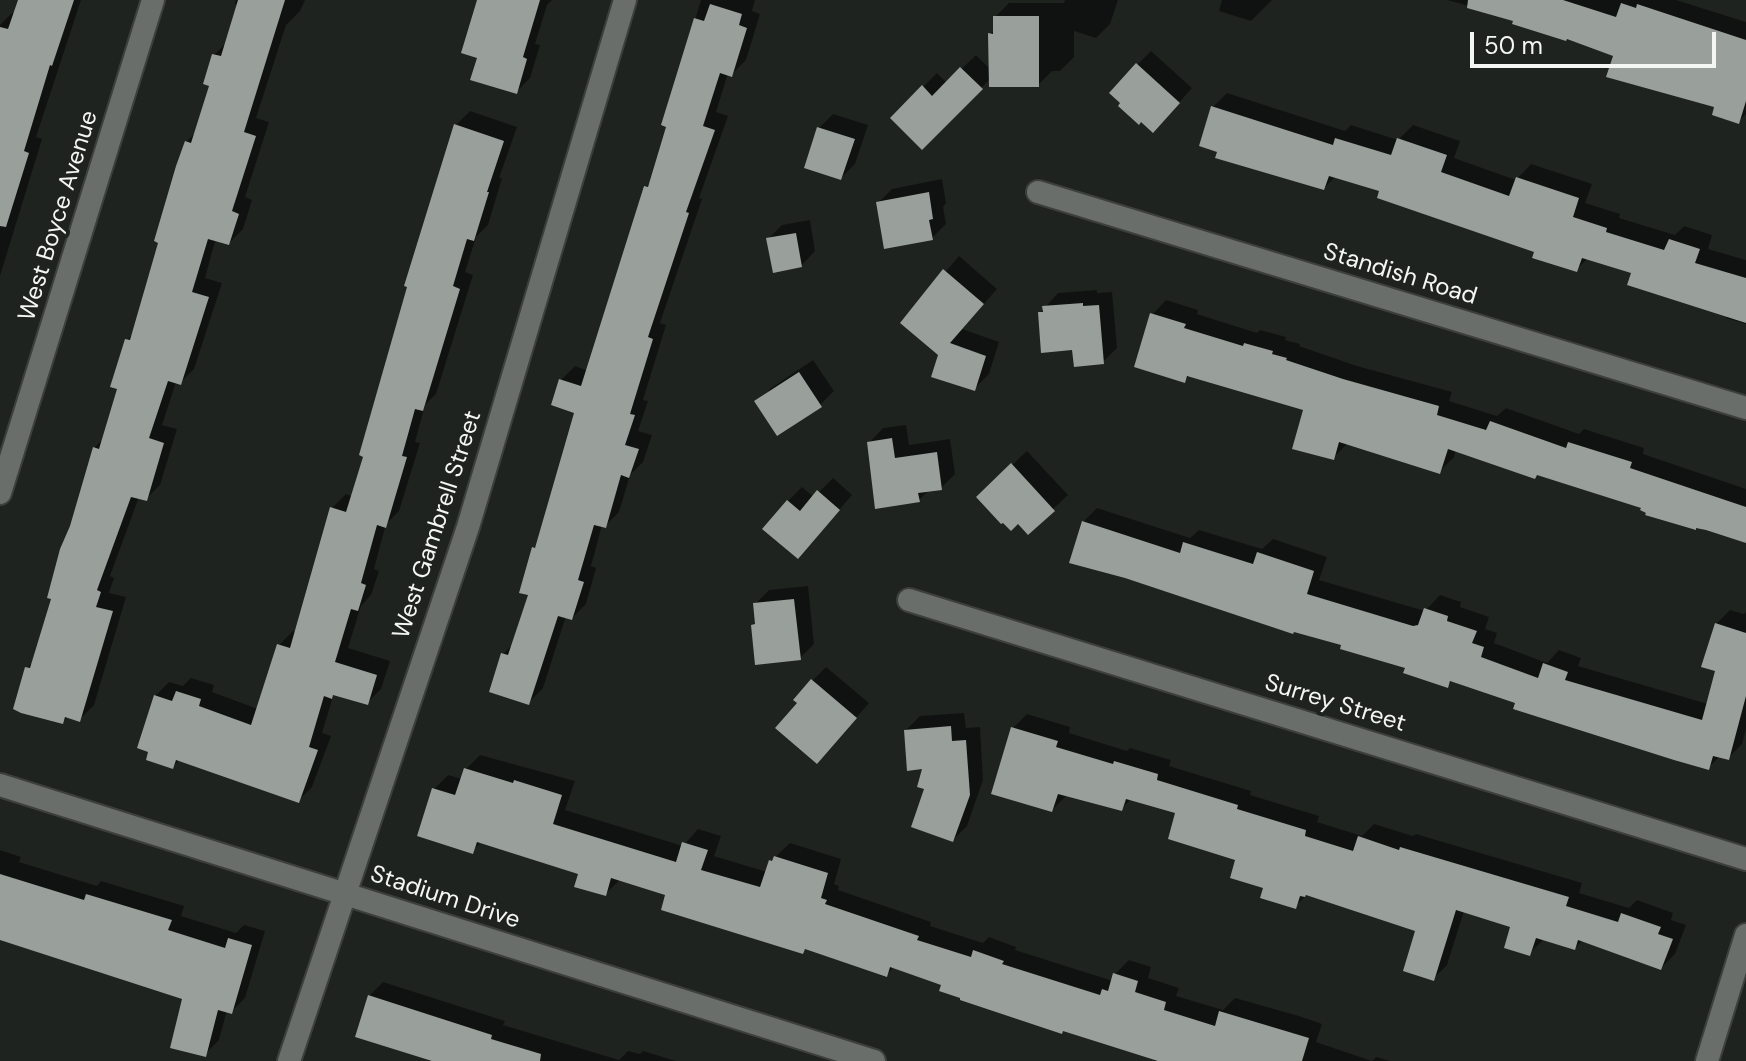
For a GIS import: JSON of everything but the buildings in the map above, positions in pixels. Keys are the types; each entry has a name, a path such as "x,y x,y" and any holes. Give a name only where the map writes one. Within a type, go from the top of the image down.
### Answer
{"street":[{"name":"West Boyce Avenue","path":"0,493 153,0"},
{"name":"West Gambrell Street","path":"289,1061 468,527 625,0"},
{"name":"Standish Road","path":"1038,192 1746,408"},
{"name":"Surrey Street","path":"909,600 1746,859"},
{"name":"Stadium Drive","path":"0,785 874,1061"},
{"path":"1707,1061 1746,935"}]}
